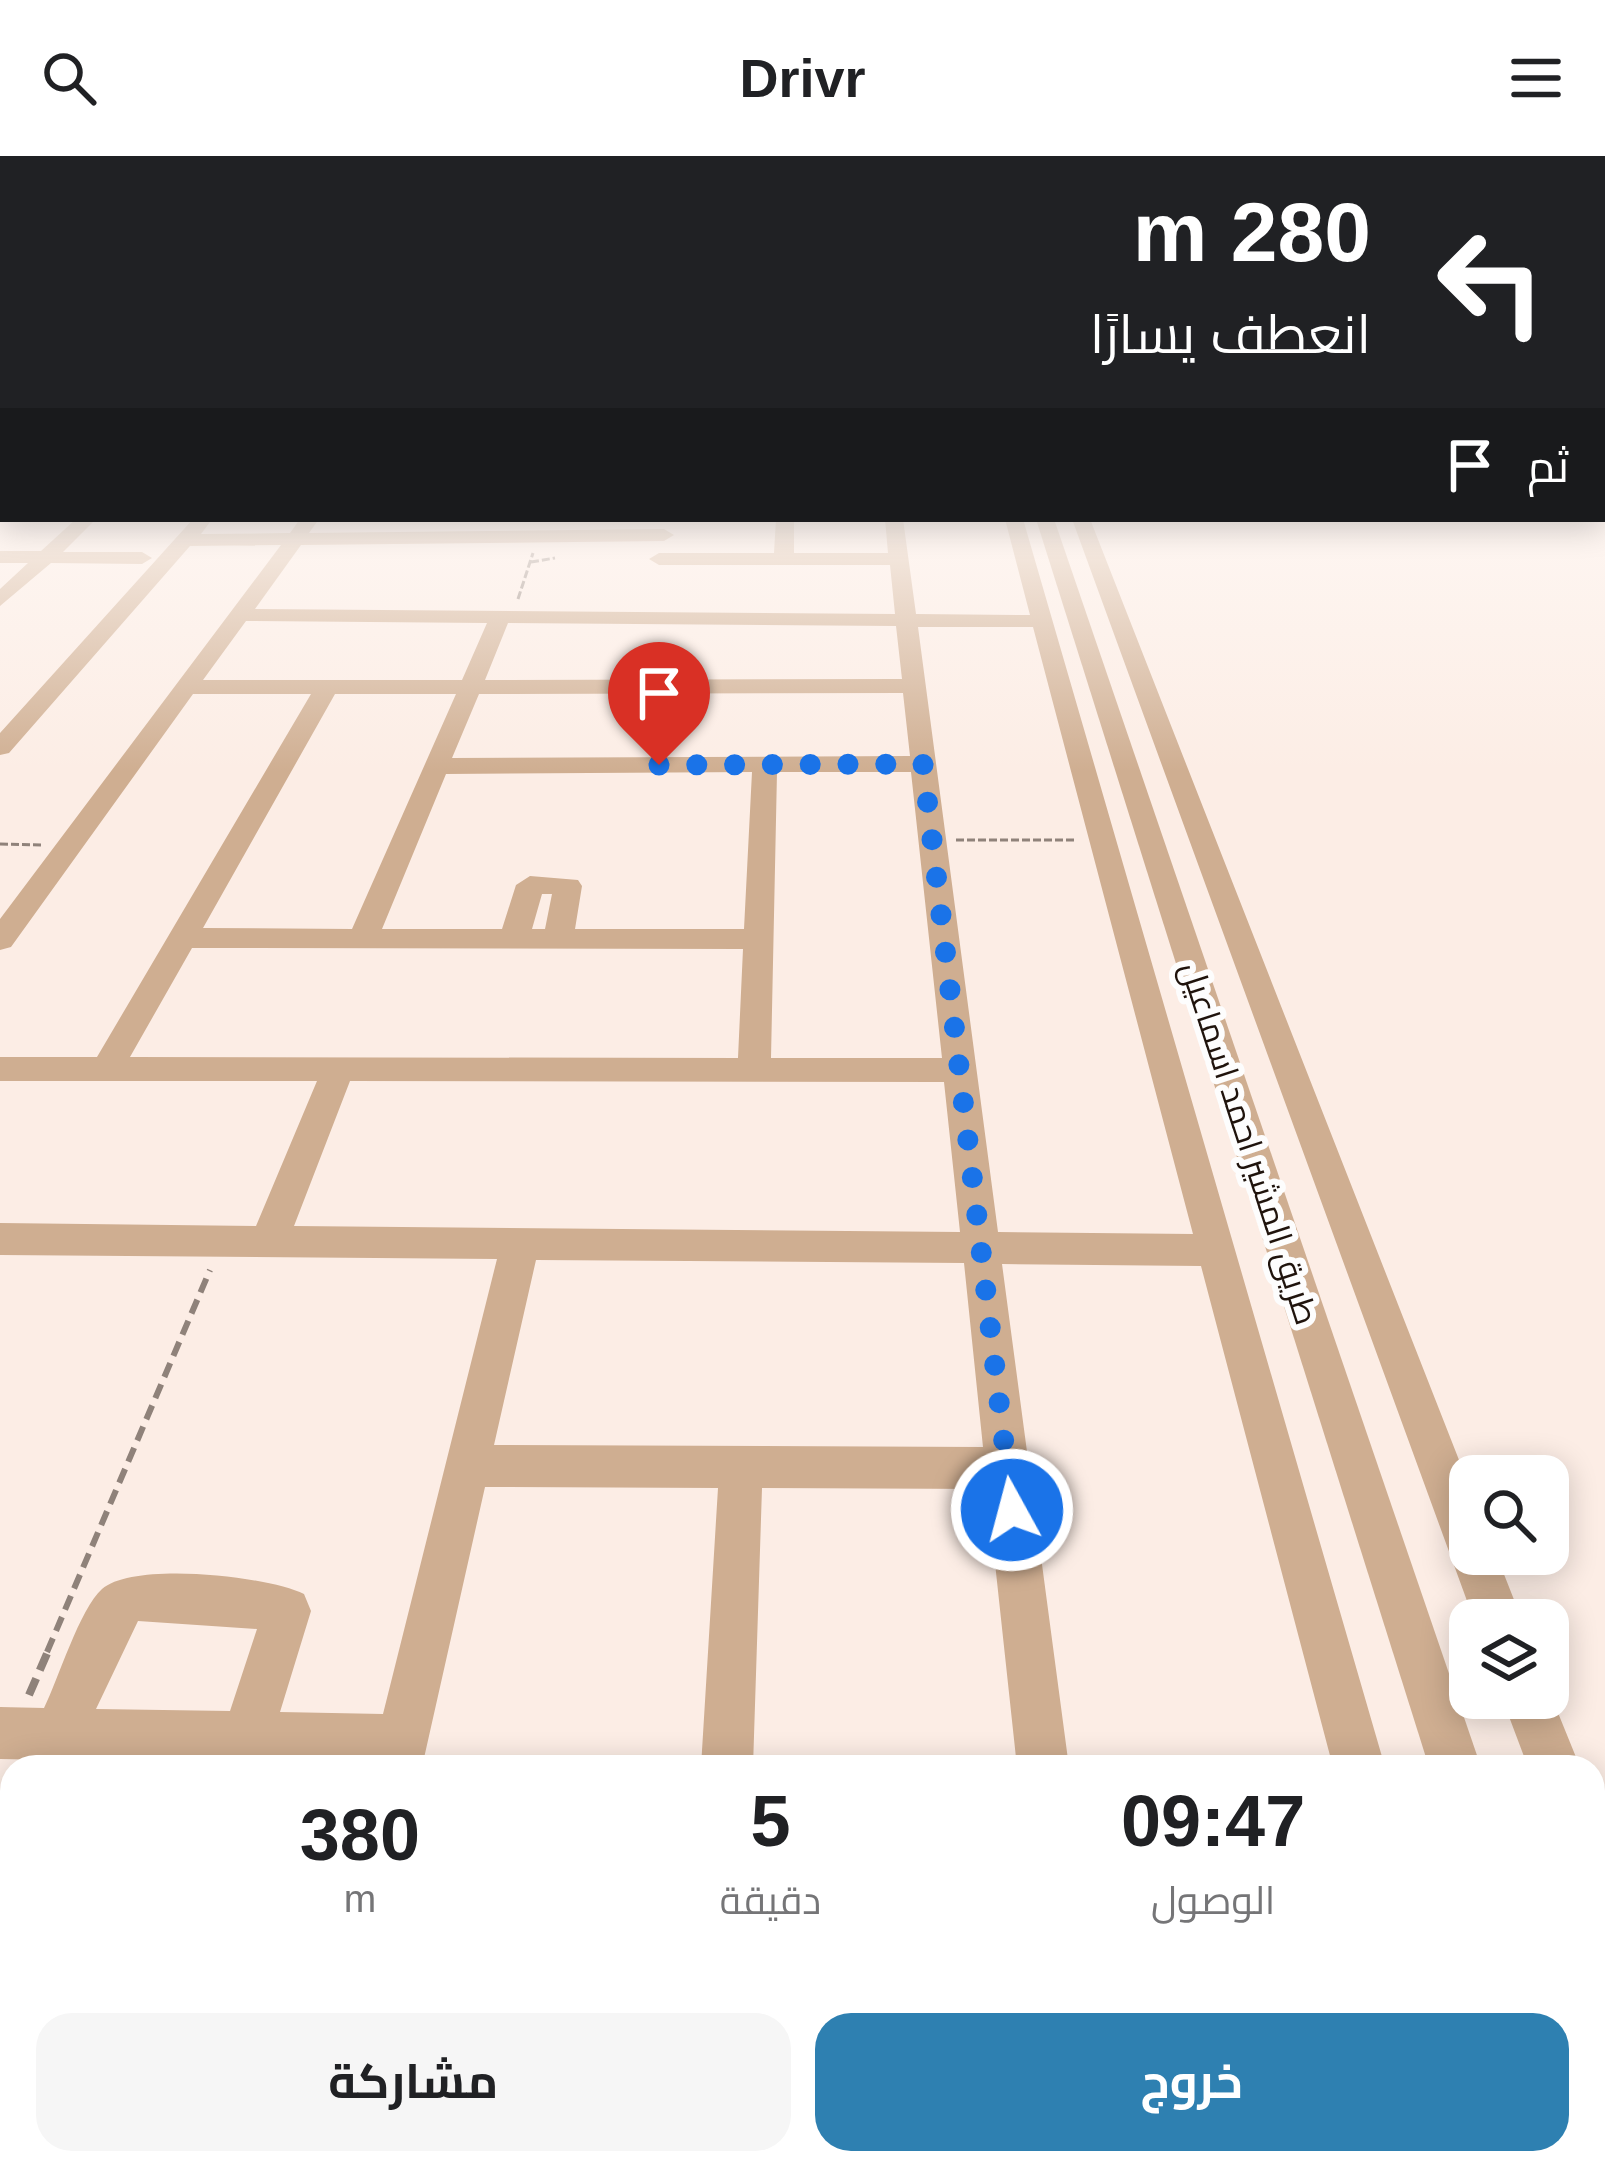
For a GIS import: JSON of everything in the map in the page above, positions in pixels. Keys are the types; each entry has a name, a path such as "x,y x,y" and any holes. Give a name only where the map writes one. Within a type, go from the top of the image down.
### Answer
{"street":[{"path":"0,712 119,583"},
{"path":"0,748 137,583"},
{"path":"0,940 263,583"},
{"path":"652,589 653,583"},
{"path":"240,615 506,617 677,583"},
{"path":"902,583 1041,1755"},
{"path":"1029,583 1356,1755"},
{"name":"طريق المشير احمد اسماعيل","path":"1066,583 1450,1755"},
{"name":"طريق المشير احمد اسماعيل","path":"1106,583 1449,1492"},
{"path":"652,589 906,620 1038,621"},
{"path":"363,938 506,617"},
{"path":"187,687 914,686"},
{"path":"107,1069 327,687"},
{"path":"437,766 538,766 534,781 538,784 696,784 699,765 923,764"},
{"path":"754,1070 765,765"},
{"path":"514,938 530,885 568,886 558,938"},
{"path":"182,938 758,939"},
{"path":"0,1069 960,1070"},
{"path":"269,1241 338,1070"},
{"path":"0,1239 1214,1250"},
{"path":"24,1734 247,1737 399,1754 520,1244"},
{"path":"468,1466 1007,1468"},
{"path":"728,1755 741,1467"},
{"path":"24,1734 112,1613 136,1597 277,1606 287,1611 247,1737"},
{"path":"1536,1719 1549,1755"}],"path":[{"path":"506,617 521,583"},
{"path":"932,840 1100,840"},
{"path":"0,844 70,845"},
{"path":"24,1734 222,1241"}],"route":[{"path":"659,765 923,764 1012,1510"}]}
